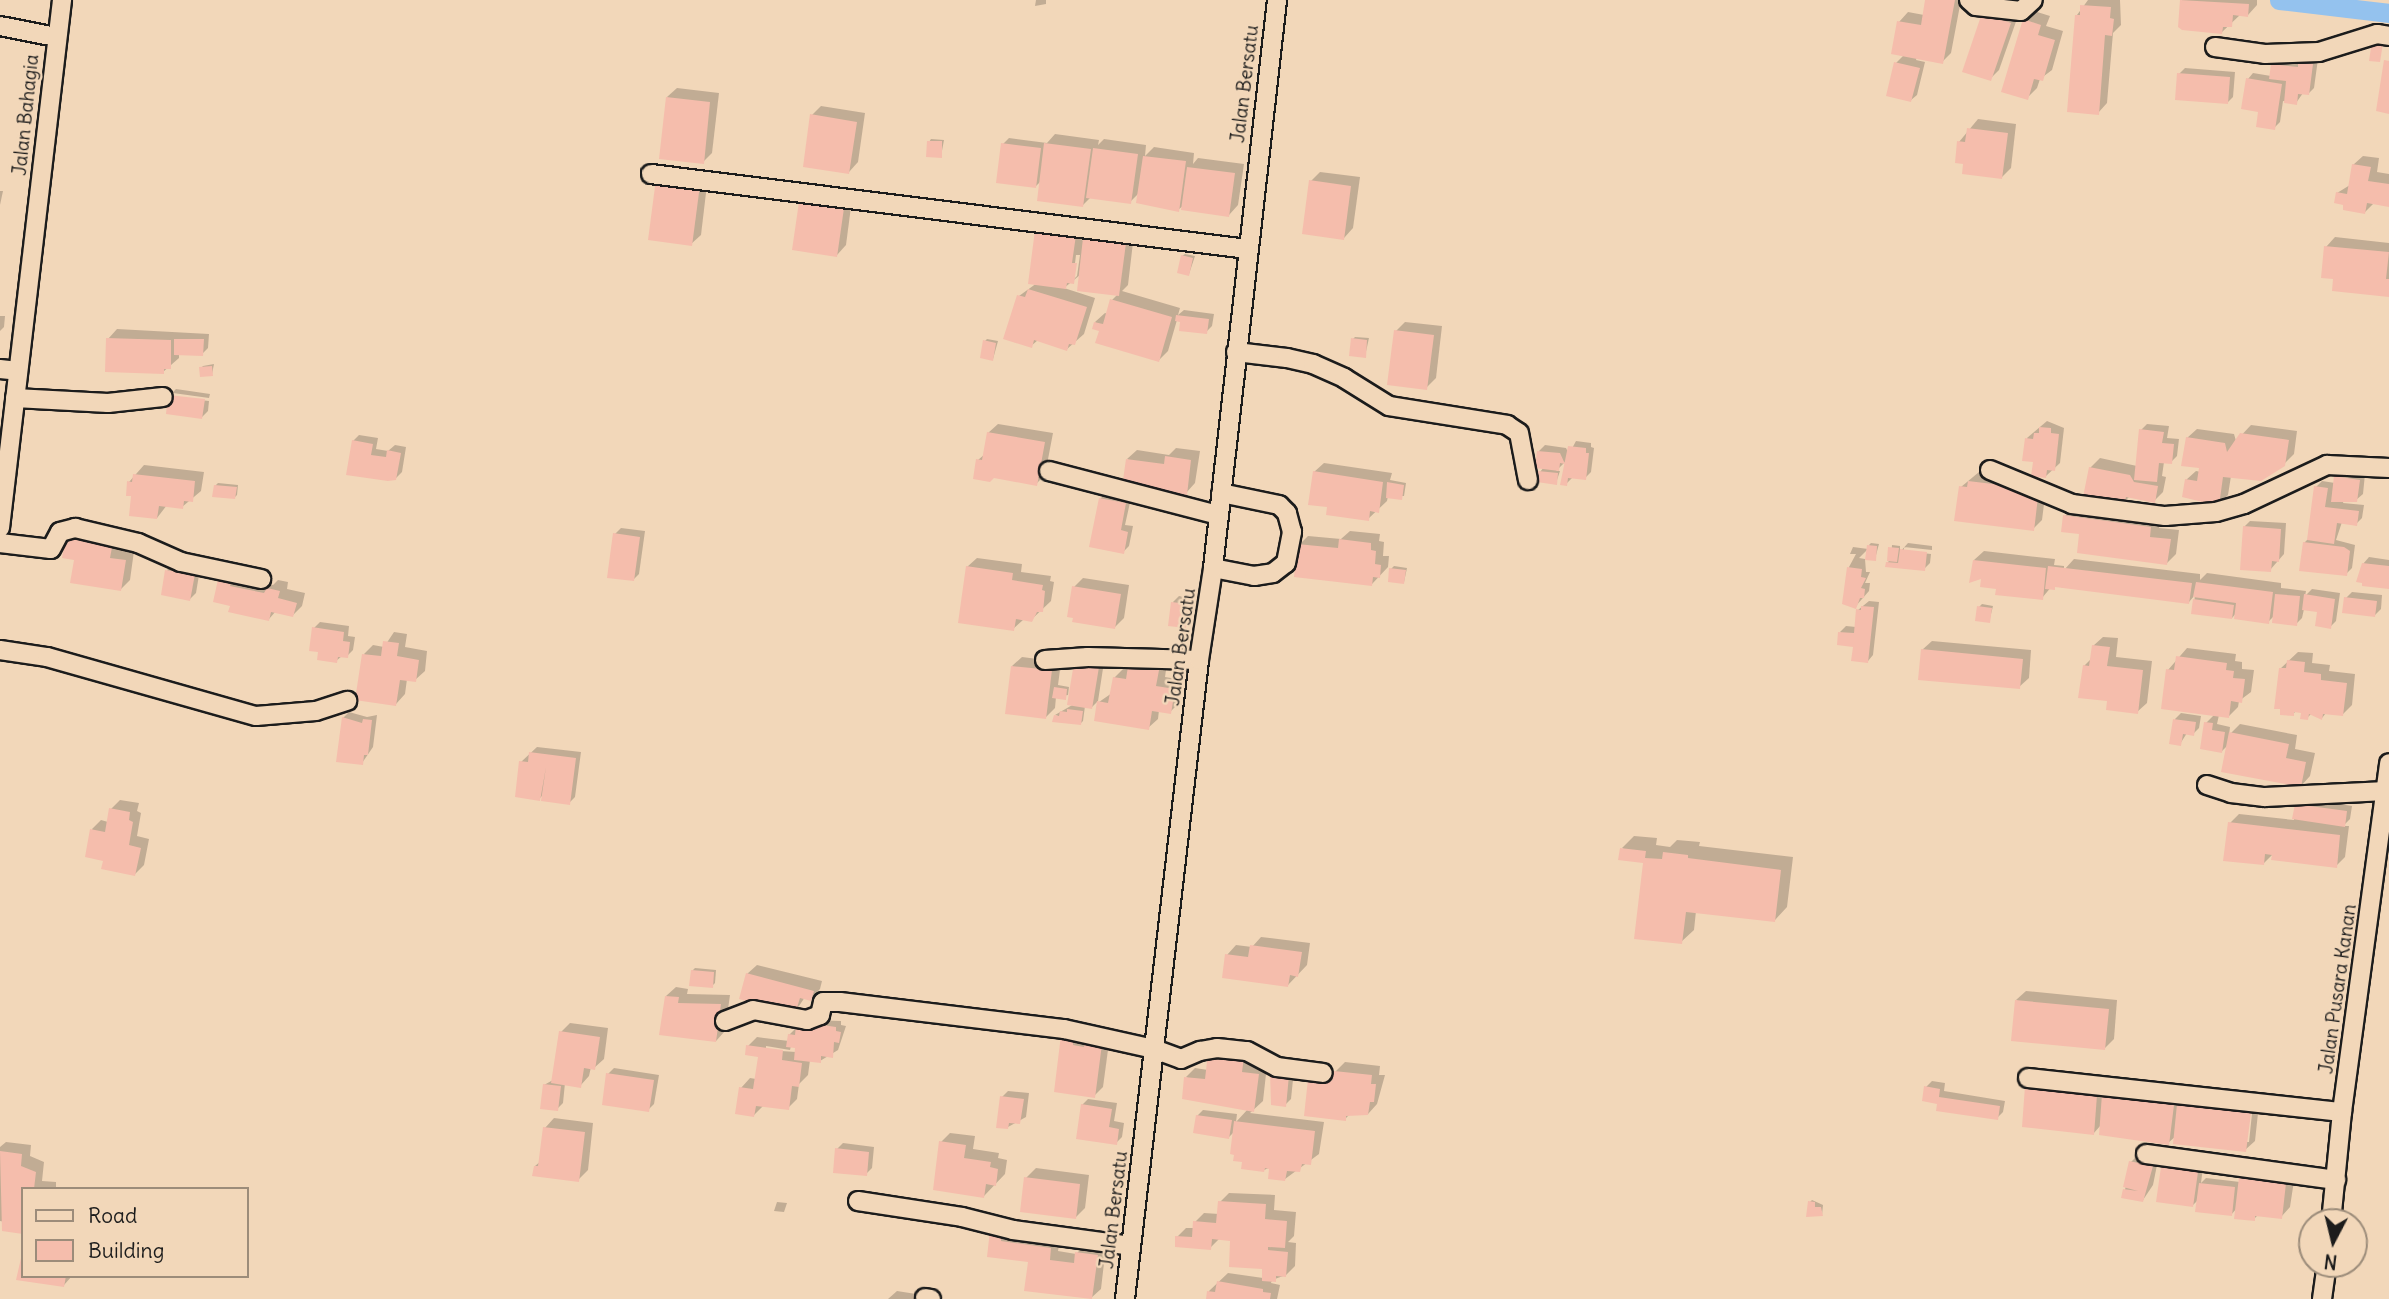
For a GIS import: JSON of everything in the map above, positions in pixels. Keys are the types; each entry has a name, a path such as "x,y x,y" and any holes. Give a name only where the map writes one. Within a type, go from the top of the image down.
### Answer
{"street":[{"name":"Jalan Bahagia","path":"0,528 15,398 9,370 62,0"},
{"name":"Jalan Bersatu","path":"1125,1299 1199,660 1213,568 1277,0"},
{"path":"1969,0 1976,6 2021,11 2033,0"},
{"path":"0,26 56,37"},
{"path":"2214,47 2265,54 2319,52 2376,34 2389,36"},
{"path":"651,174 1247,249"},
{"path":"1236,352 1287,358 1313,365 1344,378 1389,406 1507,425 1519,433 1528,480"},
{"path":"15,398 108,402 163,397"},
{"path":"1990,470 2072,504 2165,516 2216,512 2244,504 2327,465 2389,468"},
{"path":"1049,471 1218,515"},
{"path":"1213,568 1254,576 1273,573 1286,563 1292,532 1287,513 1279,505 1220,493"},
{"path":"0,543 51,549 60,532 75,528 138,543 181,562 261,579"},
{"path":"0,650 47,657 256,716 316,711 348,701"},
{"path":"1045,660 1088,657 1199,660"},
{"name":"Jalan Pusara Kanan","path":"2333,1208 2342,1112 2389,763"},
{"path":"2207,785 2231,793 2264,797 2386,790"},
{"path":"725,1021 753,1010 807,1020 820,1015 823,1002 840,1002 1064,1029 1154,1049 1181,1059 1216,1048 1247,1051 1277,1067 1323,1073"},
{"path":"2028,1078 2342,1112"},
{"path":"2146,1154 2336,1181"},
{"path":"858,1201 962,1217 1013,1230 1131,1246"},
{"path":"2322,1299 2325,1278"}],"building":[{"path":"1925,0 1955,0 1943,64 1891,54 1897,21 1921,25"},
{"path":"2180,0 2249,4 2248,17 2233,15 2232,27 2223,27 2222,34 2182,30 2178,27"},
{"path":"2080,5 2111,7 2110,18 2114,19 2112,36 2105,35 2099,115 2067,112 2075,15 2080,15"},
{"path":"1982,13 2011,23 1991,81 1962,72"},
{"path":"2023,19 2041,25 2038,35 2055,40 2043,81 2034,79 2028,100 2001,92"},
{"path":"2372,41 2383,43 2380,62 2369,61"},
{"path":"2384,60 2389,61 2389,114 2376,111"},
{"path":"1894,62 1920,68 1911,102 1886,96"},
{"path":"2298,63 2313,64 2309,95 2298,94 2297,105 2284,103 2286,81 2269,79 2271,64 2298,67"},
{"path":"2177,73 2230,77 2228,104 2175,100"},
{"path":"2246,78 2282,84 2275,130 2256,127 2258,112 2241,109"},
{"path":"666,97 710,102 704,164 659,159"},
{"path":"810,114 857,122 849,174 803,167"},
{"path":"1967,128 2008,133 2002,179 1962,174 1963,164 1955,163 1957,141 1965,142"},
{"path":"927,141 942,141 942,158 926,157"},
{"path":"1001,143 1041,148 1036,188 996,183"},
{"path":"1044,143 1091,149 1083,207 1037,201"},
{"path":"1093,148 1138,154 1131,204 1086,198"},
{"path":"1143,156 1186,161 1179,212 1136,203"},
{"path":"2352,164 2371,167 2368,181 2389,184 2389,207 2367,203 2365,214 2343,210 2343,205 2334,203 2336,192 2347,194"},
{"path":"1187,167 1235,173 1229,217 1181,210"},
{"path":"656,179 700,185 692,246 648,240"},
{"path":"1309,180 1351,186 1344,240 1302,234"},
{"path":"799,202 844,208 837,257 792,250"},
{"path":"1035,230 1076,235 1072,263 1077,263 1074,284 1067,283 1066,289 1028,284"},
{"path":"1083,238 1126,243 1119,296 1077,291"},
{"path":"2324,246 2389,252 2386,279 2389,279 2389,297 2332,291 2333,279 2321,278"},
{"path":"1181,255 1193,258 1189,276 1177,273"},
{"path":"1028,289 1087,307 1075,345 1069,344 1067,351 1034,340 1032,348 1003,339 1017,295 1025,297"},
{"path":"1110,299 1172,317 1159,362 1095,343 1099,331 1092,329 1094,322 1103,324"},
{"path":"1176,315 1209,319 1207,334 1179,331 1180,322 1175,321"},
{"path":"1394,330 1434,335 1427,390 1387,385"},
{"path":"106,338 171,340 171,369 164,369 164,374 105,372"},
{"path":"1351,338 1367,340 1366,358 1349,356"},
{"path":"174,339 204,339 203,356 174,355"},
{"path":"983,340 996,343 993,361 980,358"},
{"path":"212,366 213,376 200,377 199,367"},
{"path":"168,395 205,399 202,419 166,414"},
{"path":"2039,427 2051,428 2051,433 2059,434 2055,471 2047,470 2046,478 2031,476 2033,462 2022,461 2025,438 2033,439 2034,433 2039,433"},
{"path":"2139,429 2164,432 2162,443 2174,444 2172,464 2159,463 2157,482 2134,480"},
{"path":"987,432 1045,442 1037,486 994,478 990,482 973,479 976,459 982,460"},
{"path":"2240,433 2289,440 2285,466 2261,481 2223,477 2219,506 2182,497 2185,479 2197,481 2199,468 2181,466 2186,437 2225,443 2227,452"},
{"path":"352,440 373,444 371,455 386,457 387,450 401,453 396,480 346,475"},
{"path":"1568,446 1586,448 1586,453 1589,453 1586,480 1568,478 1567,486 1560,485"},
{"path":"1537,451 1560,453 1565,464 1560,463 1559,471 1535,468"},
{"path":"1165,456 1191,460 1187,495 1131,487 1131,481 1123,480 1126,459 1164,464"},
{"path":"2089,467 2130,475 2134,482 2158,486 2155,503 2126,497 2124,505 2083,497"},
{"path":"1313,471 1383,482 1379,513 1370,511 1369,521 1326,515 1327,507 1308,505"},
{"path":"1538,471 1558,473 1557,485 1537,482"},
{"path":"133,474 195,481 193,502 184,501 183,509 159,506 157,519 129,516 131,496 126,496 127,481 132,482"},
{"path":"2334,476 2360,480 2357,502 2331,502"},
{"path":"1968,481 2026,488 2025,495 2038,497 2034,531 1954,521 1959,486 1967,487"},
{"path":"1387,482 1404,485 1402,500 1386,498"},
{"path":"214,485 237,487 235,499 212,497"},
{"path":"2314,486 2328,488 2325,507 2359,511 2357,526 2337,523 2334,544 2307,540"},
{"path":"1099,498 1126,503 1121,530 1128,532 1124,554 1089,547"},
{"path":"2063,515 2151,527 2150,537 2171,539 2167,565 2077,553 2079,534 2061,532"},
{"path":"2243,526 2281,529 2279,562 2272,561 2271,572 2240,570"},
{"path":"613,533 640,537 634,581 607,578"},
{"path":"66,534 113,542 110,558 126,560 121,591 70,583 74,560 62,558"},
{"path":"1339,539 1371,543 1371,550 1376,551 1375,564 1381,565 1380,578 1373,577 1372,586 1294,577 1297,544 1338,548"},
{"path":"2303,542 2344,547 2350,551 2347,576 2299,571"},
{"path":"1867,545 1877,546 1876,561 1865,560"},
{"path":"1888,547 1899,548 1897,562 1887,561"},
{"path":"1900,549 1927,552 1925,571 1885,567 1886,562 1898,563"},
{"path":"1973,560 2046,568 2043,600 1995,595 1996,589 1980,587 1981,579 1969,583"},
{"path":"2362,563 2389,566 2389,589 2362,586 2362,583 2356,582"},
{"path":"966,566 1013,573 1012,580 1043,585 1043,612 1037,612 1032,622 1016,619 1014,631 958,623"},
{"path":"2048,566 2192,583 2189,604 2055,587 2055,590 2045,589"},
{"path":"1847,567 1862,569 1861,577 1866,578 1861,588 1865,589 1864,598 1860,598 1856,609 1842,604"},
{"path":"1389,568 1406,570 1404,584 1388,582"},
{"path":"165,570 195,574 190,601 161,595"},
{"path":"219,575 232,578 230,586 264,593 267,588 280,591 278,598 297,603 293,617 271,612 269,621 228,612 230,606 213,602"},
{"path":"2196,582 2273,592 2269,624 2234,619 2236,603 2193,597"},
{"path":"1072,586 1121,594 1115,629 1072,622 1073,618 1067,617"},
{"path":"2275,594 2300,596 2297,626 2272,623"},
{"path":"2304,594 2335,599 2331,629 2315,626 2317,612 2302,610"},
{"path":"2344,597 2377,601 2375,617 2342,613"},
{"path":"2193,599 2234,605 2232,619 2191,614"},
{"path":"1171,602 1189,604 1186,628 1168,626"},
{"path":"1861,606 1874,607 1868,663 1851,661 1853,647 1837,645 1838,632 1854,633 1856,609 1861,610"},
{"path":"1977,606 1992,608 1990,623 1975,621"},
{"path":"312,627 344,632 343,641 350,642 348,658 338,657 337,663 317,660 318,652 309,651"},
{"path":"383,641 399,643 397,656 419,660 416,682 400,680 396,706 355,700 362,654 381,656"},
{"path":"2092,645 2110,647 2107,666 2143,670 2138,714 2106,710 2107,701 2078,698 2083,665 2089,666"},
{"path":"1921,649 2023,659 2020,689 1918,680"},
{"path":"2176,656 2227,663 2226,670 2234,671 2233,678 2245,679 2242,703 2231,701 2229,718 2161,709 2166,669 2174,670"},
{"path":"1129,660 1160,665 1156,686 1175,689 1171,714 1152,711 1149,730 1094,721 1097,701 1108,703 1113,677 1126,679"},
{"path":"2287,660 2305,662 2304,672 2321,674 2321,680 2347,683 2343,716 2323,714 2322,720 2309,714 2308,720 2300,719 2301,713 2294,712 2294,716 2280,715 2280,709 2274,709 2279,668 2286,668"},
{"path":"1074,663 1099,667 1092,709 1067,705"},
{"path":"1011,666 1052,670 1046,719 1005,714"},
{"path":"1054,687 1067,689 1066,700 1052,698"},
{"path":"1067,709 1083,711 1081,725 1052,722 1054,715 1059,716 1060,711 1067,712"},
{"path":"342,717 362,723 363,719 372,720 368,755 364,755 363,765 336,762"},
{"path":"2173,719 2196,722 2194,736 2183,734 2181,746 2169,744"},
{"path":"2204,722 2213,723 2212,730 2225,732 2222,753 2200,749"},
{"path":"2229,732 2289,744 2286,758 2306,762 2301,787 2221,772"},
{"path":"529,752 576,758 570,805 541,801 546,767 540,801 515,797 519,761 528,762"},
{"path":"2295,804 2347,811 2345,827 2292,819"},
{"path":"109,808 130,812 129,820 133,822 129,845 141,848 135,876 101,869 103,861 85,857 90,829 105,832"},
{"path":"2228,822 2340,835 2337,868 2271,860 2272,855 2265,854 2264,865 2223,861"},
{"path":"1620,848 1646,851 1645,858 1662,859 1663,852 1688,855 1688,858 1781,870 1775,922 1686,912 1682,944 1634,939 1643,863 1618,860"},
{"path":"1250,945 1302,952 1298,977 1290,975 1288,987 1222,978 1225,954 1248,957"},
{"path":"691,970 714,972 713,988 689,986"},
{"path":"746,973 814,991 811,1001 800,998 795,1014 739,999"},
{"path":"665,996 679,997 678,1003 721,1004 716,1042 659,1035"},
{"path":"2015,1000 2109,1009 2105,1050 2011,1041"},
{"path":"808,1023 836,1027 836,1031 841,1032 839,1043 834,1042 833,1058 821,1056 821,1063 794,1060 795,1048 786,1047 788,1034 795,1035 796,1025"},
{"path":"559,1031 600,1037 595,1070 584,1068 581,1088 551,1083"},
{"path":"1061,1035 1074,1036 1073,1045 1084,1047 1085,1042 1102,1044 1095,1098 1054,1092"},
{"path":"746,1045 783,1050 782,1060 802,1063 799,1087 792,1086 789,1110 756,1106 754,1117 735,1114 739,1087 753,1089 758,1057 745,1055"},
{"path":"1208,1053 1244,1057 1242,1072 1259,1074 1254,1112 1182,1099 1184,1077 1205,1079"},
{"path":"1334,1071 1372,1075 1371,1084 1376,1084 1374,1102 1370,1102 1368,1115 1346,1116 1346,1121 1304,1116 1308,1079 1332,1081"},
{"path":"606,1073 654,1080 649,1112 602,1105"},
{"path":"1270,1073 1289,1075 1286,1107 1271,1105"},
{"path":"543,1084 561,1086 558,1111 540,1109"},
{"path":"1924,1086 1940,1089 1939,1097 2000,1106 1998,1120 1936,1111 1937,1104 1922,1101"},
{"path":"2025,1086 2097,1095 2094,1135 2022,1127"},
{"path":"2102,1094 2174,1105 2169,1145 2099,1135"},
{"path":"1000,1096 1024,1099 1020,1124 1009,1123 1008,1129 996,1128"},
{"path":"1081,1104 1112,1109 1109,1127 1119,1129 1117,1145 1076,1139"},
{"path":"2177,1104 2251,1113 2246,1152 2173,1144"},
{"path":"1196,1115 1232,1120 1229,1139 1193,1133"},
{"path":"1234,1121 1315,1131 1311,1165 1302,1164 1300,1172 1287,1171 1285,1181 1268,1179 1269,1169 1265,1168 1264,1172 1241,1169 1242,1162 1233,1161 1234,1155 1230,1154"},
{"path":"543,1127 585,1132 579,1182 532,1176 534,1166 538,1166"},
{"path":"939,1141 966,1145 964,1158 991,1162 990,1167 998,1169 996,1186 986,1184 984,1198 933,1190"},
{"path":"835,1148 869,1152 867,1176 833,1173"},
{"path":"0,1151 22,1154 21,1166 36,1172 34,1187 21,1187 21,1234 2,1231"},
{"path":"2129,1161 2153,1166 2143,1202 2121,1198 2123,1189 2138,1191 2123,1187"},
{"path":"2161,1167 2198,1172 2193,1207 2156,1202"},
{"path":"1024,1177 1080,1184 1076,1219 1020,1212"},
{"path":"2239,1177 2286,1183 2282,1219 2255,1216 2255,1221 2234,1219"},
{"path":"2199,1183 2235,1187 2232,1216 2195,1212"},
{"path":"1218,1201 1266,1204 1265,1219 1287,1221 1285,1248 1268,1247 1268,1250 1288,1252 1286,1277 1276,1276 1276,1282 1262,1281 1262,1269 1229,1267 1230,1241 1212,1239 1211,1250 1175,1247 1175,1236 1192,1237 1193,1221 1216,1223"},
{"path":"1808,1201 1815,1202 1815,1207 1821,1207 1823,1216 1806,1217"},
{"path":"990,1230 1002,1231 1001,1241 1051,1248 1050,1260 1074,1263 1075,1252 1098,1255 1092,1299 1024,1291 1028,1262 987,1257"},
{"path":"21,1258 21,1278 66,1278 64,1287 16,1280"},
{"path":"1217,1281 1263,1289 1263,1292 1271,1293 1270,1299 1206,1299 1207,1291 1215,1292"}],"waterway":[{"path":"2279,0 2389,13"}]}
